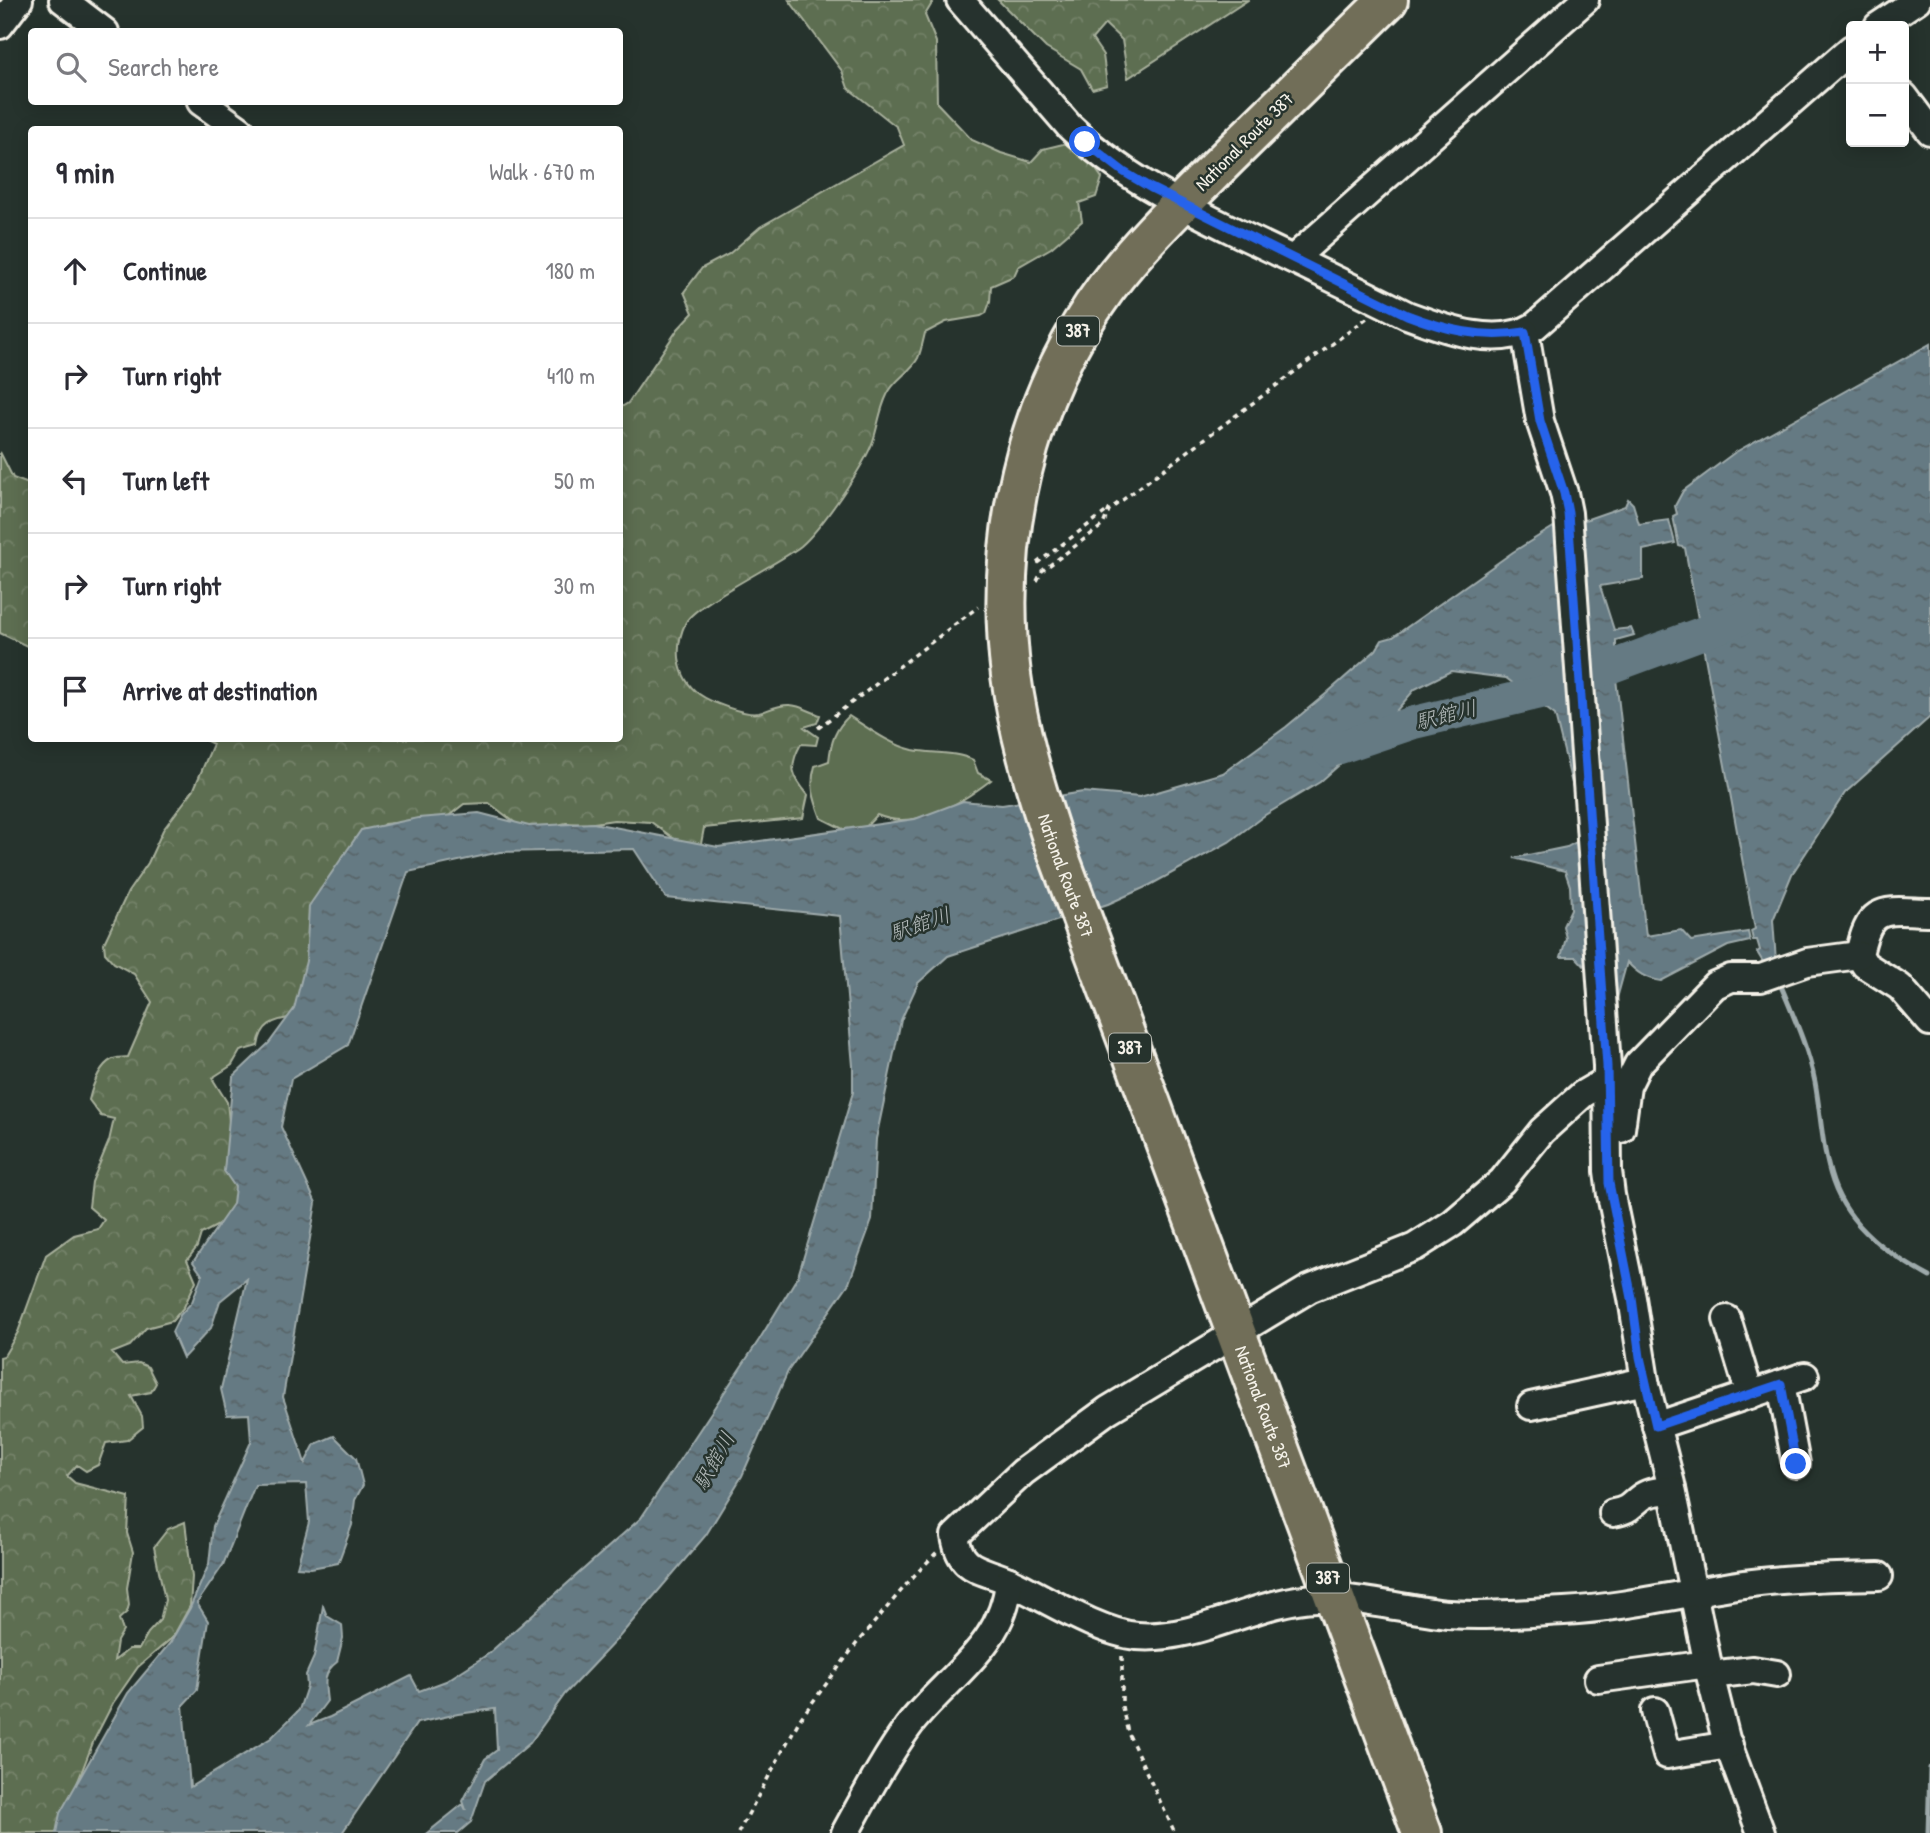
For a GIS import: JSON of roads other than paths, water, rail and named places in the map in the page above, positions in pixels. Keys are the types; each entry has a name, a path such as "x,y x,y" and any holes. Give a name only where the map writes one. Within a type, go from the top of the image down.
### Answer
{"highway":[{"name":"National Route 387","path":"1388,0 1142,244 1114,279 1073,341 1039,417 1018,488 1008,540 1006,607 1011,676 1031,771 1063,871 1422,1833"}],"street":[{"path":"0,25 19,0"},
{"path":"63,0 101,28"},
{"path":"960,0 1085,142 1124,172 1182,205 1386,304 1436,326 1492,335 1525,332 1547,316 1846,53"},
{"path":"1293,259 1585,0"},
{"path":"1886,21 1917,0"},
{"path":"1909,103 1930,131"},
{"path":"205,105 234,126"},
{"path":"1525,332 1540,421 1568,513 1607,1073 1608,1171 1612,1204 1632,1298 1645,1381 1672,1490 1709,1669 1729,1745 1762,1833"},
{"path":"1930,912 1888,911 1879,914 1864,928 1859,955 1865,965 1900,987 1930,1022"},
{"path":"1612,1204 1615,1199 1625,1100 1630,1077 1648,1052 1709,990 1731,978 1761,978 1807,961 1859,955"},
{"path":"1607,1073 1542,1131 1502,1181 1453,1223 1415,1247 1309,1289 1235,1329 1081,1428 1023,1472 955,1536 962,1560 1054,1605 1129,1634 1166,1634 1201,1627 1288,1602 1318,1598 1452,1614 1484,1615 1607,1608 1778,1580 1879,1576"},
{"path":"1727,1319 1750,1395"},
{"path":"1656,1426 1793,1380 1796,1464"},
{"path":"1531,1406 1645,1381"},
{"path":"1613,1513 1625,1511 1648,1493 1672,1490"},
{"path":"845,1833 909,1726 991,1636 1004,1607 1009,1581"},
{"path":"1598,1679 1709,1669 1752,1670 1777,1674"},
{"path":"1655,1711 1667,1755 1729,1745"}],"water":[{"path":"1930,344 1930,717 1845,793 1792,874 1773,920 1776,961 1766,967 1757,952 1760,950 1751,931 1755,929 1685,548 1679,546 1673,516 1677,514 1675,506 1683,491 1734,453"},
{"path":"1628,499 1633,504 1639,524 1669,520 1675,543 1643,550 1643,579 1600,586 1614,630 1631,628 1634,635 1616,640 1616,651 1613,653 1646,936 1681,930 1691,941 1748,932 1750,941 1728,946 1661,981 1642,975 1627,962 1616,1002 1612,950 1589,971 1576,957 1561,957 1566,938 1563,926 1571,909 1570,886 1565,871 1514,858 1567,847 1576,842 1576,800 1555,715 1506,678 1451,671 1415,689 1383,726 1320,782 1265,815 1229,842 1150,885 1108,904 948,956 918,983 901,1020 876,1139 872,1220 849,1283 788,1371 742,1476 706,1535 619,1637 565,1694 530,1743 485,1781 471,1822 458,1833 427,1833 463,1804 466,1810 463,1801 485,1759 497,1750 495,1709 417,1723 342,1833 56,1833 60,1813 128,1693 170,1643 190,1608 209,1564 213,1526 251,1442 249,1414 227,1415 221,1389 247,1279 220,1301 211,1328 183,1358 172,1332 180,1315 192,1302 202,1275 193,1262 233,1204 235,1187 224,1171 233,1077 269,1043 294,1009 306,961 309,906 361,830 418,818 479,813 529,826 593,823 718,847 915,819 963,801 1002,805 1083,792 1140,797 1223,773 1327,693 1376,650 1382,640 1393,637 1513,552 1568,518 1585,520 1625,506","holes":["634,849 666,898 840,916 853,1092 798,1276 759,1340 641,1518 488,1654 446,1681 419,1691 411,1676 309,1725 327,1701 327,1675 337,1662 343,1638 342,1625 327,1616 323,1606 314,1657 306,1675 307,1686 299,1710 271,1738 190,1787 183,1705 197,1690 208,1621 197,1603 223,1565 255,1485 306,1484 309,1522 297,1567 311,1568 338,1563 352,1525 355,1500 363,1485 356,1458 334,1436 315,1444 305,1463 283,1397 316,1203 281,1127 291,1079 348,1045 408,872 500,852"]}],"waterway":[{"name":"駅館川","path":"1329,751 1412,723 1543,692 1743,618"},
{"path":"1779,981 1812,1069 1826,1158 1840,1198 1849,1213 1872,1238 1930,1277"},
{"path":"1928,1833 1930,1768"}]}
